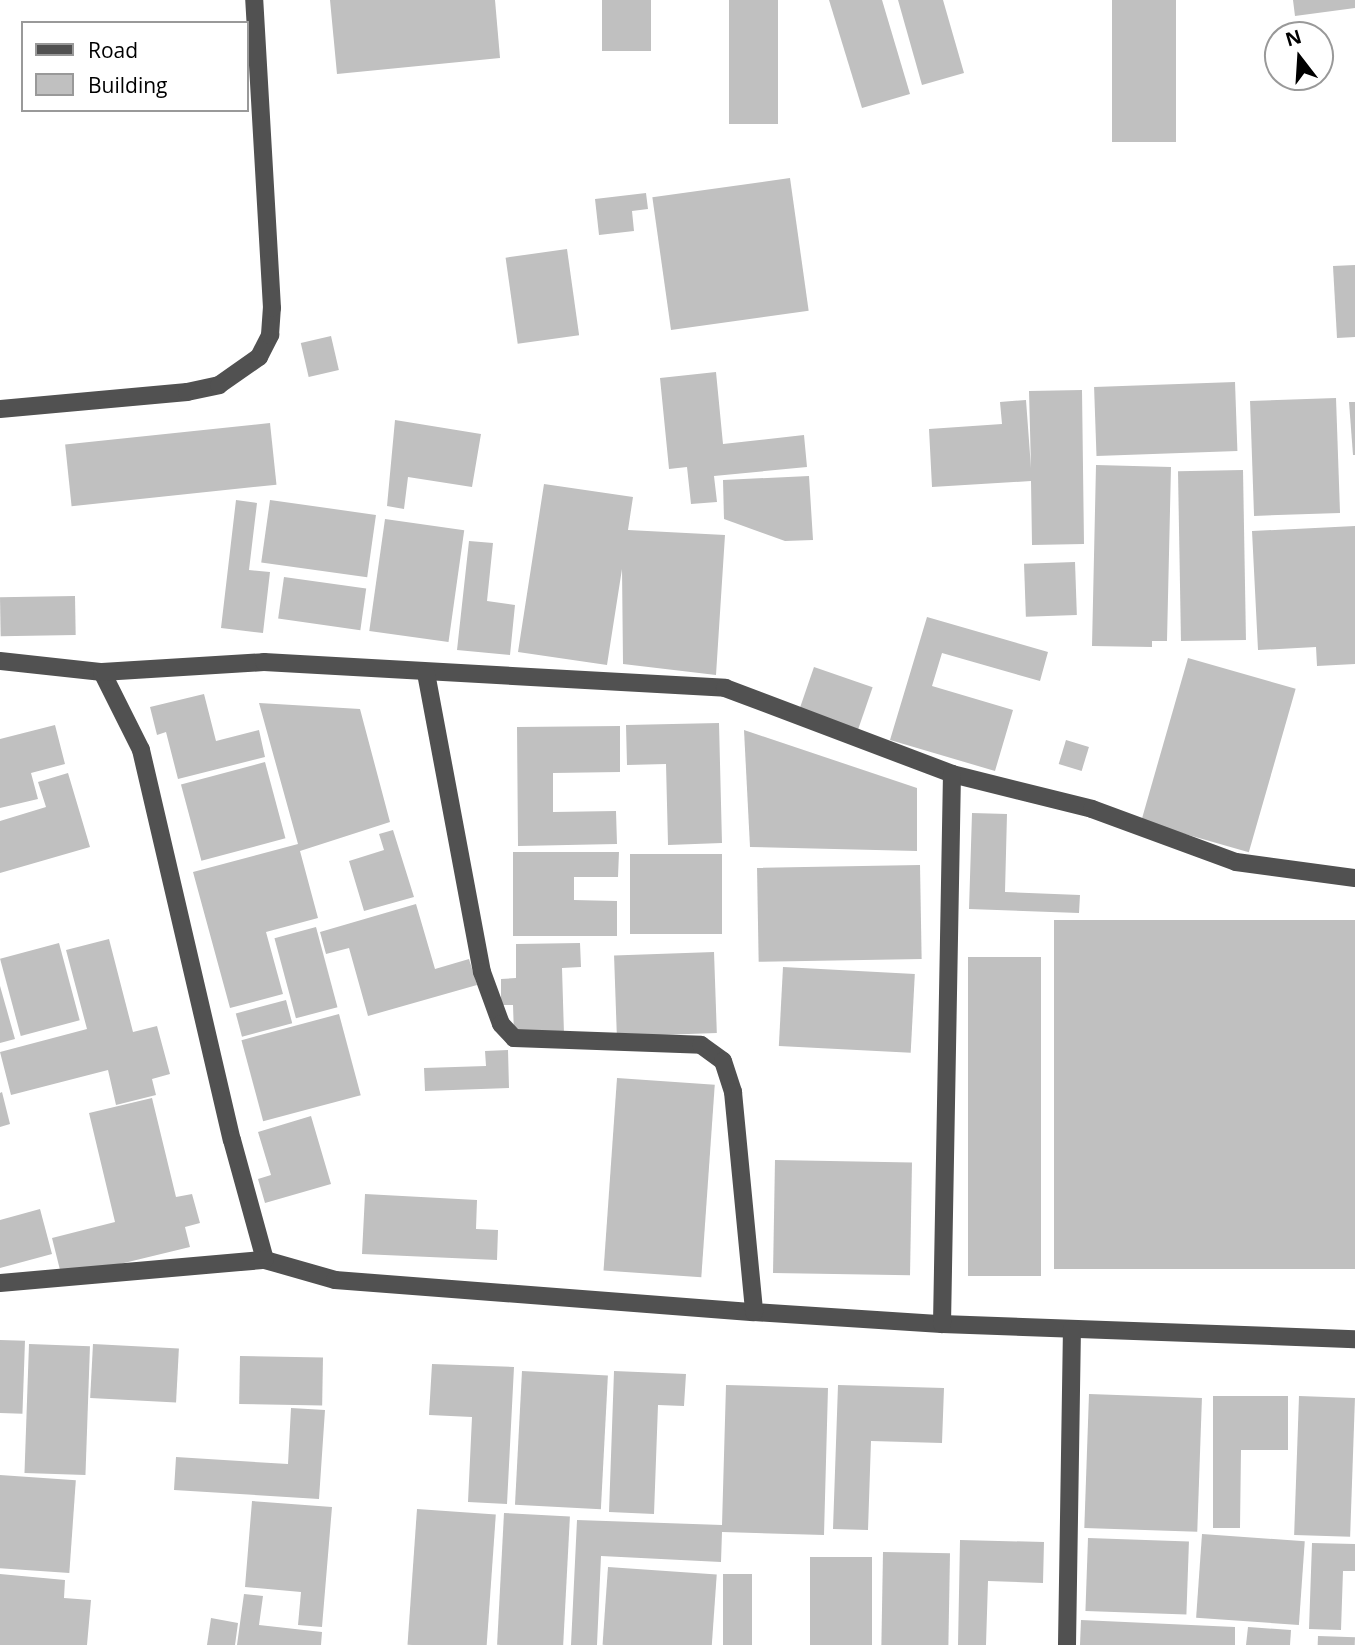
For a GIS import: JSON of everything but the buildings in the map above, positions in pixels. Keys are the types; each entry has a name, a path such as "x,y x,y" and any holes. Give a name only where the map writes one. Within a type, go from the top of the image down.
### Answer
{"street":[{"path":"0,409 187,392 219,385 259,357 270,335 272,308 254,0"},
{"path":"0,661 102,672 264,662 725,688 952,774 1092,809 1236,862 1355,878"},
{"path":"102,672 141,750 232,1140 265,1260"},
{"path":"426,673 482,972 501,1024 514,1038 701,1045 723,1061 733,1092 754,1312"},
{"path":"942,1324 952,774"},
{"path":"0,1283 265,1260 335,1280 754,1312 942,1324 1355,1339"},
{"path":"1067,1645 1073,1329"}]}
